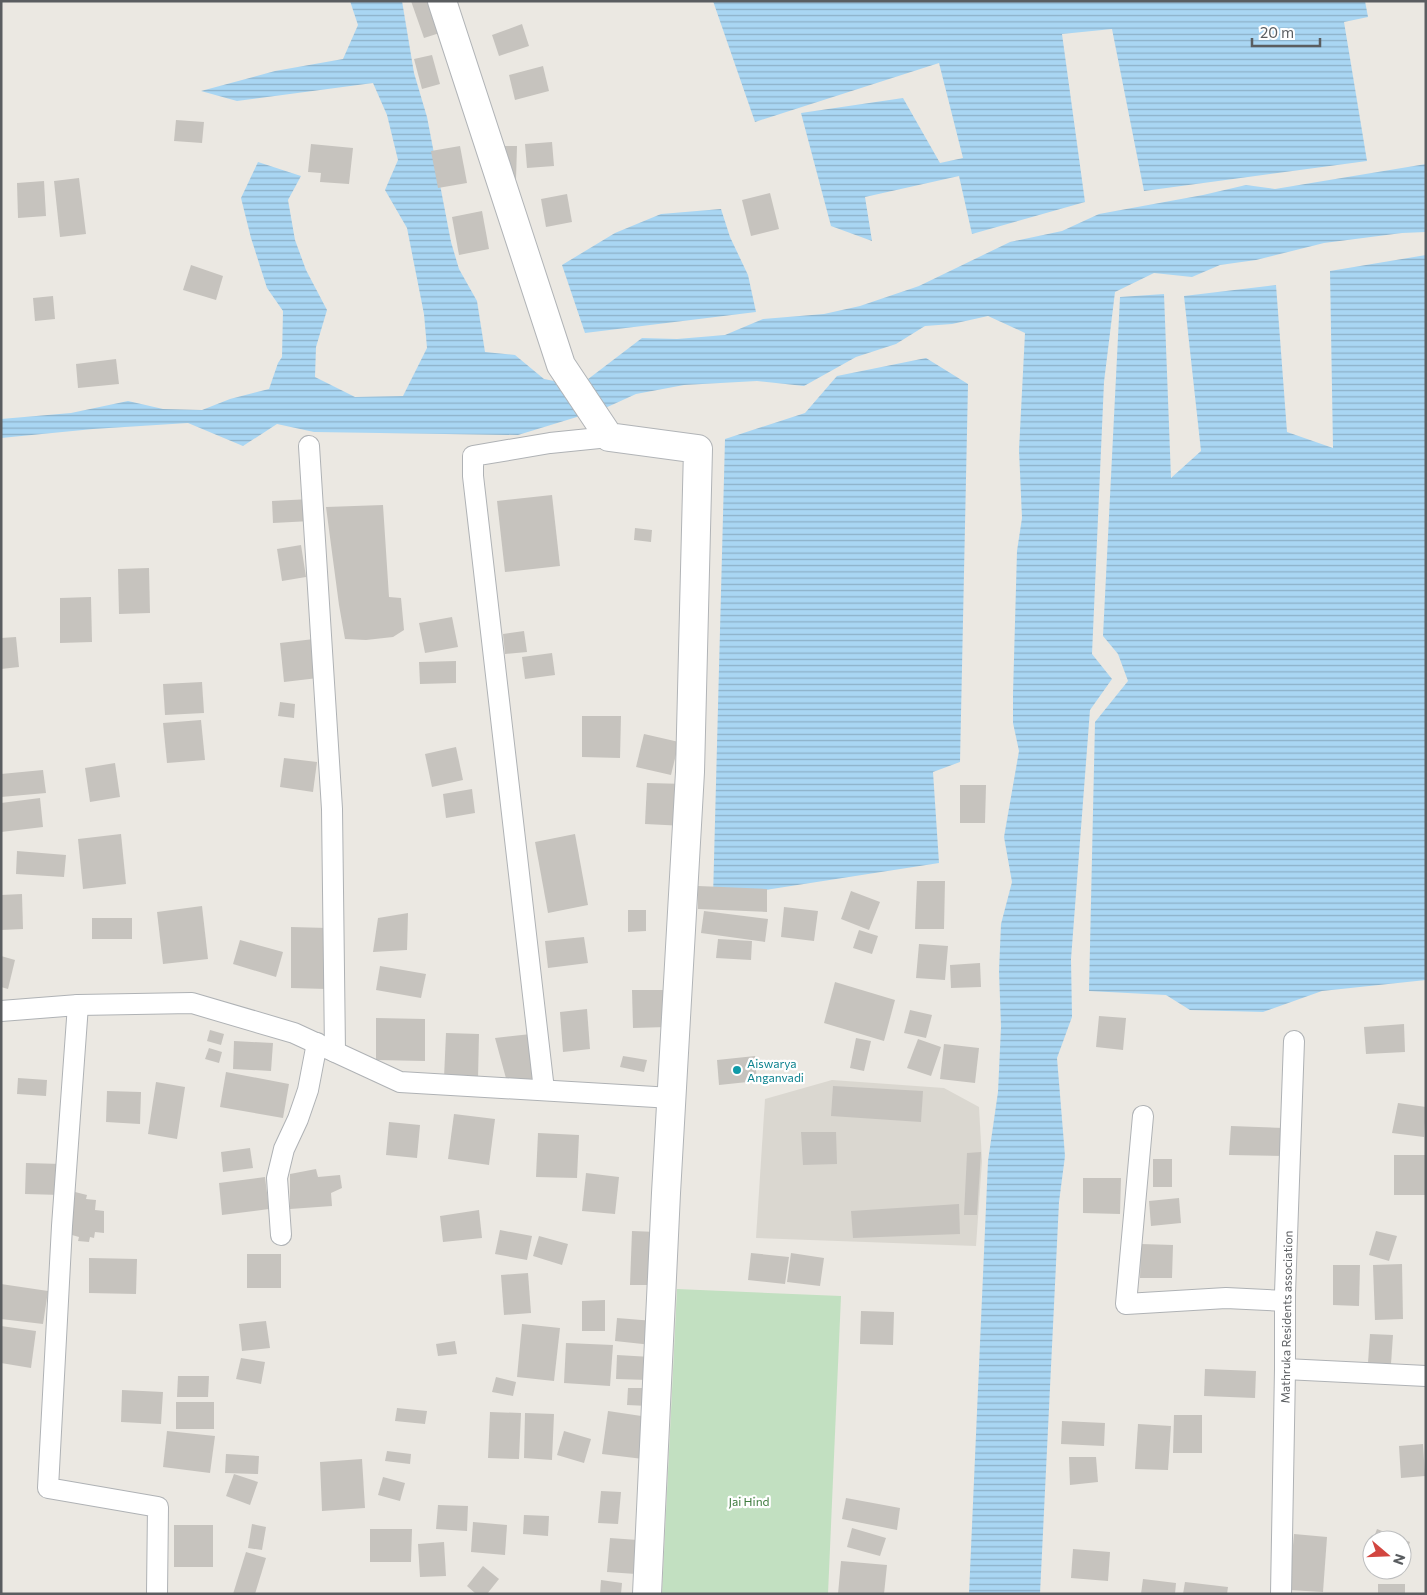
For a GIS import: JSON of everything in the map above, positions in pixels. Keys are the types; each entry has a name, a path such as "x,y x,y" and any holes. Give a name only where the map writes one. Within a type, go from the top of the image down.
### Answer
{"main road":[{"path":"442,1 561,365 609,438 698,449 690,772 647,1594"}],"street":[{"path":"544,1090 472,476 474,456 550,443 609,438"},
{"path":"310,446 332,809 335,1052"},
{"path":"1,1011 78,1005 192,1003 294,1033 400,1082 672,1098"},
{"path":"78,1005 62,1226 48,1488 158,1507 157,1594"},
{"name":"Mathruka Residents association","path":"1281,1594 1285,1301 1294,1041"},
{"path":"281,1235 277,1178 284,1149 298,1119 308,1090 317,1043"},
{"path":"1143,1116 1126,1304 1226,1298 1285,1301"},
{"path":"1285,1369 1426,1376"}],"shaded area":[{"path":"832,1080 944,1088 979,1107 982,1161 976,1246 756,1238 765,1099"}],"green space":[{"name":"Jai Hind","path":"677,1289 841,1296 828,1594 662,1594"}],"water":[{"path":"350,1 402,1 414,73 427,117 451,242 459,269 477,301 485,352 515,355 544,379 579,386 642,338 677,339 725,335 763,319 824,314 860,306 919,286 1010,242 1062,231 1099,214 1246,185 1275,189 1426,164 1426,232 1402,233 1324,243 1256,260 1220,265 1192,277 1154,273 1115,292 1104,382 1092,654 1112,679 1090,710 1071,959 1072,1017 1057,1058 1065,1156 1059,1202 1040,1594 969,1594 988,1161 998,1092 1001,1027 999,971 1001,924 1012,882 1004,837 1019,751 1013,723 1013,694 1017,551 1022,518 1019,450 1025,333 988,316 952,324 925,326 896,344 856,357 804,386 757,381 684,385 636,394 603,409 518,435 314,432 277,424 243,446 188,423 93,429 1,438 1,419 71,413 128,401 163,409 202,410 230,399 269,389 282,357 283,311 267,288 241,198 258,162 301,176 288,200 295,240 306,270 327,310 316,347 315,377 355,397 403,396 427,348 424,314 407,228 385,190 398,160 387,115 373,83 237,101 201,91 275,71 343,59 358,25"},
{"path":"713,1 1365,1 1368,17 1344,22 1367,161 1144,191 1112,29 1062,34 1085,202 972,234 959,176 865,197 872,241 831,226 801,113 903,98 940,163 963,158 939,63 755,122"},
{"path":"721,209 730,237 748,275 756,312 585,333 562,265 615,233 661,214"},
{"path":"1426,255 1426,980 1322,991 1263,1012 1190,1010 1166,995 1089,991 1095,722 1128,681 1118,654 1103,636 1120,297 1164,294 1171,478 1201,451 1184,296 1276,285 1287,432 1333,448 1330,271"},
{"path":"926,358 968,384 960,762 933,772 939,863 713,898 725,439 805,413 837,376"}],"building":[{"path":"411,1 439,1 449,30 424,38"},
{"path":"522,24 529,46 499,56 492,35"},
{"path":"432,55 440,84 422,89 414,59"},
{"path":"543,66 549,91 515,100 509,75"},
{"path":"176,120 204,122 202,143 174,141"},
{"path":"552,142 554,166 527,168 525,144"},
{"path":"311,144 353,148 349,184 320,182 321,173 308,172"},
{"path":"460,146 467,183 438,188 431,151"},
{"path":"502,146 517,146 516,180 502,180"},
{"path":"79,178 86,234 60,237 54,181"},
{"path":"44,181 46,216 18,218 17,183"},
{"path":"770,193 779,229 751,236 742,200"},
{"path":"567,194 572,222 546,227 541,199"},
{"path":"482,211 489,249 459,255 452,217"},
{"path":"191,265 223,276 216,300 183,290"},
{"path":"53,296 55,319 35,321 33,298"},
{"path":"116,359 119,384 78,388 76,364"},
{"path":"552,495 560,566 505,572 497,501"},
{"path":"310,499 311,521 273,523 272,501"},
{"path":"383,505 389,597 401,598 404,630 393,637 366,640 345,639 326,507"},
{"path":"635,528 652,530 651,542 634,540"},
{"path":"301,545 306,577 282,581 277,549"},
{"path":"149,568 150,613 119,614 118,569"},
{"path":"91,597 92,642 60,643 60,598"},
{"path":"452,617 458,647 425,653 419,623"},
{"path":"524,631 527,652 505,654 503,634"},
{"path":"16,637 19,667 1,669 1,638"},
{"path":"314,639 318,678 284,682 280,643"},
{"path":"552,653 555,675 525,679 522,657"},
{"path":"456,661 456,683 420,684 419,662"},
{"path":"202,682 204,713 165,715 163,684"},
{"path":"280,702 295,704 294,718 278,716"},
{"path":"582,716 621,716 620,758 582,757"},
{"path":"201,720 205,760 167,763 163,723"},
{"path":"644,734 679,742 671,775 636,767"},
{"path":"456,747 463,780 432,787 425,754"},
{"path":"284,758 317,762 313,792 280,787"},
{"path":"115,763 120,797 90,802 85,768"},
{"path":"43,770 46,793 1,797 1,774"},
{"path":"647,783 687,784 685,826 645,824"},
{"path":"960,785 986,785 985,823 960,823"},
{"path":"472,789 475,813 446,818 443,794"},
{"path":"40,798 43,827 1,832 1,803"},
{"path":"121,834 126,884 83,889 78,839"},
{"path":"575,834 588,905 548,913 535,842"},
{"path":"17,851 66,855 64,877 16,874"},
{"path":"917,881 945,881 944,929 915,929"},
{"path":"698,886 767,889 767,912 698,909"},
{"path":"851,891 880,902 869,930 841,919"},
{"path":"22,894 23,929 1,930 1,895"},
{"path":"202,906 208,959 163,964 157,912"},
{"path":"784,907 818,911 814,941 781,937"},
{"path":"628,910 646,910 646,931 628,932"},
{"path":"704,911 768,919 765,942 701,933"},
{"path":"408,913 407,950 373,952 378,918"},
{"path":"92,918 132,918 132,939 92,939"},
{"path":"291,927 328,928 327,989 291,988"},
{"path":"859,930 878,936 872,954 853,948"},
{"path":"584,937 588,963 548,968 545,941"},
{"path":"718,939 752,941 751,960 716,958"},
{"path":"240,940 283,952 276,977 233,964"},
{"path":"919,944 948,946 945,980 916,978"},
{"path":"1,956 15,960 8,989 1,987"},
{"path":"980,963 981,987 951,988 950,965"},
{"path":"380,966 426,974 421,998 376,990"},
{"path":"835,982 895,1000 884,1041 824,1023"},
{"path":"632,990 666,990 667,1027 633,1028"},
{"path":"587,1009 590,1049 563,1052 560,1012"},
{"path":"910,1010 932,1015 926,1038 904,1033"},
{"path":"1099,1016 1126,1018 1123,1050 1096,1047"},
{"path":"376,1018 425,1019 425,1061 376,1060"},
{"path":"1404,1024 1405,1052 1366,1054 1364,1027"},
{"path":"210,1030 224,1034 221,1045 207,1041"},
{"path":"446,1033 479,1034 478,1079 444,1078"},
{"path":"531,1034 538,1078 507,1082 495,1038"},
{"path":"856,1038 871,1041 864,1071 850,1068"},
{"path":"918,1039 941,1047 931,1076 907,1068"},
{"path":"234,1041 273,1043 271,1071 233,1069"},
{"path":"944,1044 979,1048 975,1083 940,1079"},
{"path":"209,1048 222,1052 219,1063 205,1059"},
{"path":"623,1056 647,1060 644,1072 620,1067"},
{"name":"Aiswarya Anganvadi","path":"755,1056 757,1081 719,1085 717,1060"},
{"path":"226,1072 289,1084 283,1118 220,1107"},
{"path":"18,1078 47,1080 46,1096 17,1094"},
{"path":"156,1082 185,1087 177,1139 148,1134"},
{"path":"833,1086 923,1091 921,1122 831,1116"},
{"path":"107,1091 141,1092 140,1124 106,1122"},
{"path":"1398,1103 1426,1107 1424,1137 1392,1133"},
{"path":"454,1114 495,1119 489,1165 448,1159"},
{"path":"389,1122 420,1125 417,1158 386,1155"},
{"path":"1231,1126 1284,1128 1283,1156 1229,1155"},
{"path":"801,1132 836,1132 837,1164 803,1165"},
{"path":"538,1133 579,1135 577,1178 536,1177"},
{"path":"250,1148 253,1168 223,1172 221,1152"},
{"path":"981,1152 977,1215 964,1215 967,1153"},
{"path":"1394,1155 1425,1155 1425,1195 1394,1195"},
{"path":"1153,1159 1172,1159 1172,1187 1153,1187"},
{"path":"26,1163 62,1164 61,1195 25,1194"},
{"path":"316,1169 318,1177 340,1175 342,1188 331,1193 332,1206 290,1209 290,1174"},
{"path":"586,1173 619,1177 615,1214 582,1211"},
{"path":"265,1177 269,1209 222,1215 219,1183"},
{"path":"1083,1178 1121,1178 1120,1214 1083,1213"},
{"path":"71,1191 87,1195 86,1199 96,1200 95,1210 104,1211 104,1233 95,1232 94,1238 90,1237 89,1242 78,1241 79,1237 72,1235"},
{"path":"1179,1198 1181,1223 1151,1226 1149,1201"},
{"path":"959,1204 960,1234 853,1238 851,1211"},
{"path":"479,1210 482,1238 443,1242 440,1216"},
{"path":"500,1230 532,1236 527,1260 495,1254"},
{"path":"632,1231 657,1232 655,1285 630,1285"},
{"path":"1376,1231 1397,1236 1389,1261 1369,1255"},
{"path":"539,1236 568,1244 562,1265 533,1256"},
{"path":"1141,1244 1173,1245 1172,1278 1140,1278"},
{"path":"751,1253 789,1257 785,1284 748,1280"},
{"path":"791,1253 824,1258 820,1286 787,1282"},
{"path":"247,1254 281,1254 281,1288 247,1288"},
{"path":"89,1258 137,1259 136,1294 89,1293"},
{"path":"1402,1264 1403,1319 1375,1320 1373,1265"},
{"path":"1333,1265 1360,1265 1359,1306 1333,1305"},
{"path":"528,1273 531,1313 504,1315 501,1275"},
{"path":"1,1284 48,1291 43,1324 1,1319"},
{"path":"605,1300 605,1331 582,1331 582,1301"},
{"path":"861,1311 894,1312 893,1345 860,1344"},
{"path":"617,1318 654,1321 652,1345 615,1341"},
{"path":"266,1321 270,1348 242,1351 239,1324"},
{"path":"522,1324 560,1328 554,1381 517,1377"},
{"path":"1,1326 36,1331 31,1368 1,1363"},
{"path":"1370,1334 1393,1335 1391,1364 1368,1363"},
{"path":"455,1341 457,1354 438,1356 436,1344"},
{"path":"566,1343 613,1345 610,1386 564,1383"},
{"path":"617,1355 651,1357 649,1380 616,1379"},
{"path":"241,1358 265,1362 261,1384 236,1379"},
{"path":"1205,1369 1256,1371 1255,1398 1204,1396"},
{"path":"178,1376 209,1376 208,1397 177,1397"},
{"path":"496,1377 516,1382 513,1396 492,1392"},
{"path":"628,1388 648,1388 648,1406 627,1405"},
{"path":"122,1390 163,1392 161,1424 121,1422"},
{"path":"176,1402 214,1402 214,1429 176,1429"},
{"path":"397,1408 427,1411 425,1424 395,1421"},
{"path":"608,1411 648,1417 643,1459 602,1454"},
{"path":"490,1412 521,1413 519,1459 488,1458"},
{"path":"525,1413 554,1414 552,1460 524,1458"},
{"path":"1174,1415 1202,1415 1202,1453 1173,1453"},
{"path":"1062,1421 1105,1423 1104,1446 1061,1444"},
{"path":"1138,1424 1171,1426 1168,1470 1135,1469"},
{"path":"167,1431 215,1436 210,1473 163,1467"},
{"path":"564,1431 591,1439 584,1463 557,1455"},
{"path":"1423,1444 1425,1476 1401,1478 1399,1446"},
{"path":"387,1451 411,1454 410,1464 385,1461"},
{"path":"226,1454 259,1456 258,1474 225,1473"},
{"path":"1069,1457 1096,1457 1098,1482 1070,1485"},
{"path":"362,1459 365,1508 322,1511 320,1462"},
{"path":"234,1474 258,1482 250,1505 226,1496"},
{"path":"383,1477 405,1483 400,1501 378,1495"},
{"path":"601,1491 621,1492 618,1524 598,1523"},
{"path":"846,1498 900,1508 897,1530 842,1519"},
{"path":"438,1505 468,1506 467,1531 436,1529"},
{"path":"524,1515 549,1516 548,1536 523,1534"},
{"path":"473,1522 507,1525 505,1555 471,1552"},
{"path":"252,1524 266,1527 262,1550 248,1548"},
{"path":"174,1525 213,1525 213,1567 174,1567"},
{"path":"852,1528 886,1538 880,1556 847,1547"},
{"path":"370,1529 412,1529 411,1562 370,1562"},
{"path":"1294,1534 1327,1537 1323,1592 1289,1590"},
{"path":"610,1538 638,1540 636,1574 607,1572"},
{"path":"444,1542 446,1576 420,1577 418,1544"},
{"path":"1073,1549 1110,1552 1108,1581 1071,1578"},
{"path":"246,1552 266,1558 255,1594 233,1594"},
{"path":"841,1561 887,1565 884,1594 838,1594"},
{"path":"483,1566 499,1579 487,1594 476,1594 467,1586"},
{"path":"1143,1579 1176,1583 1175,1594 1141,1594"},
{"path":"601,1580 622,1583 621,1594 600,1594"},
{"path":"1185,1582 1228,1587 1227,1594 1183,1594"},
{"path":"1378,1584 1405,1584 1405,1594 1378,1594"}],"place":[{"name":"Aiswarya Anganvadi","path":"737,1070"}]}
